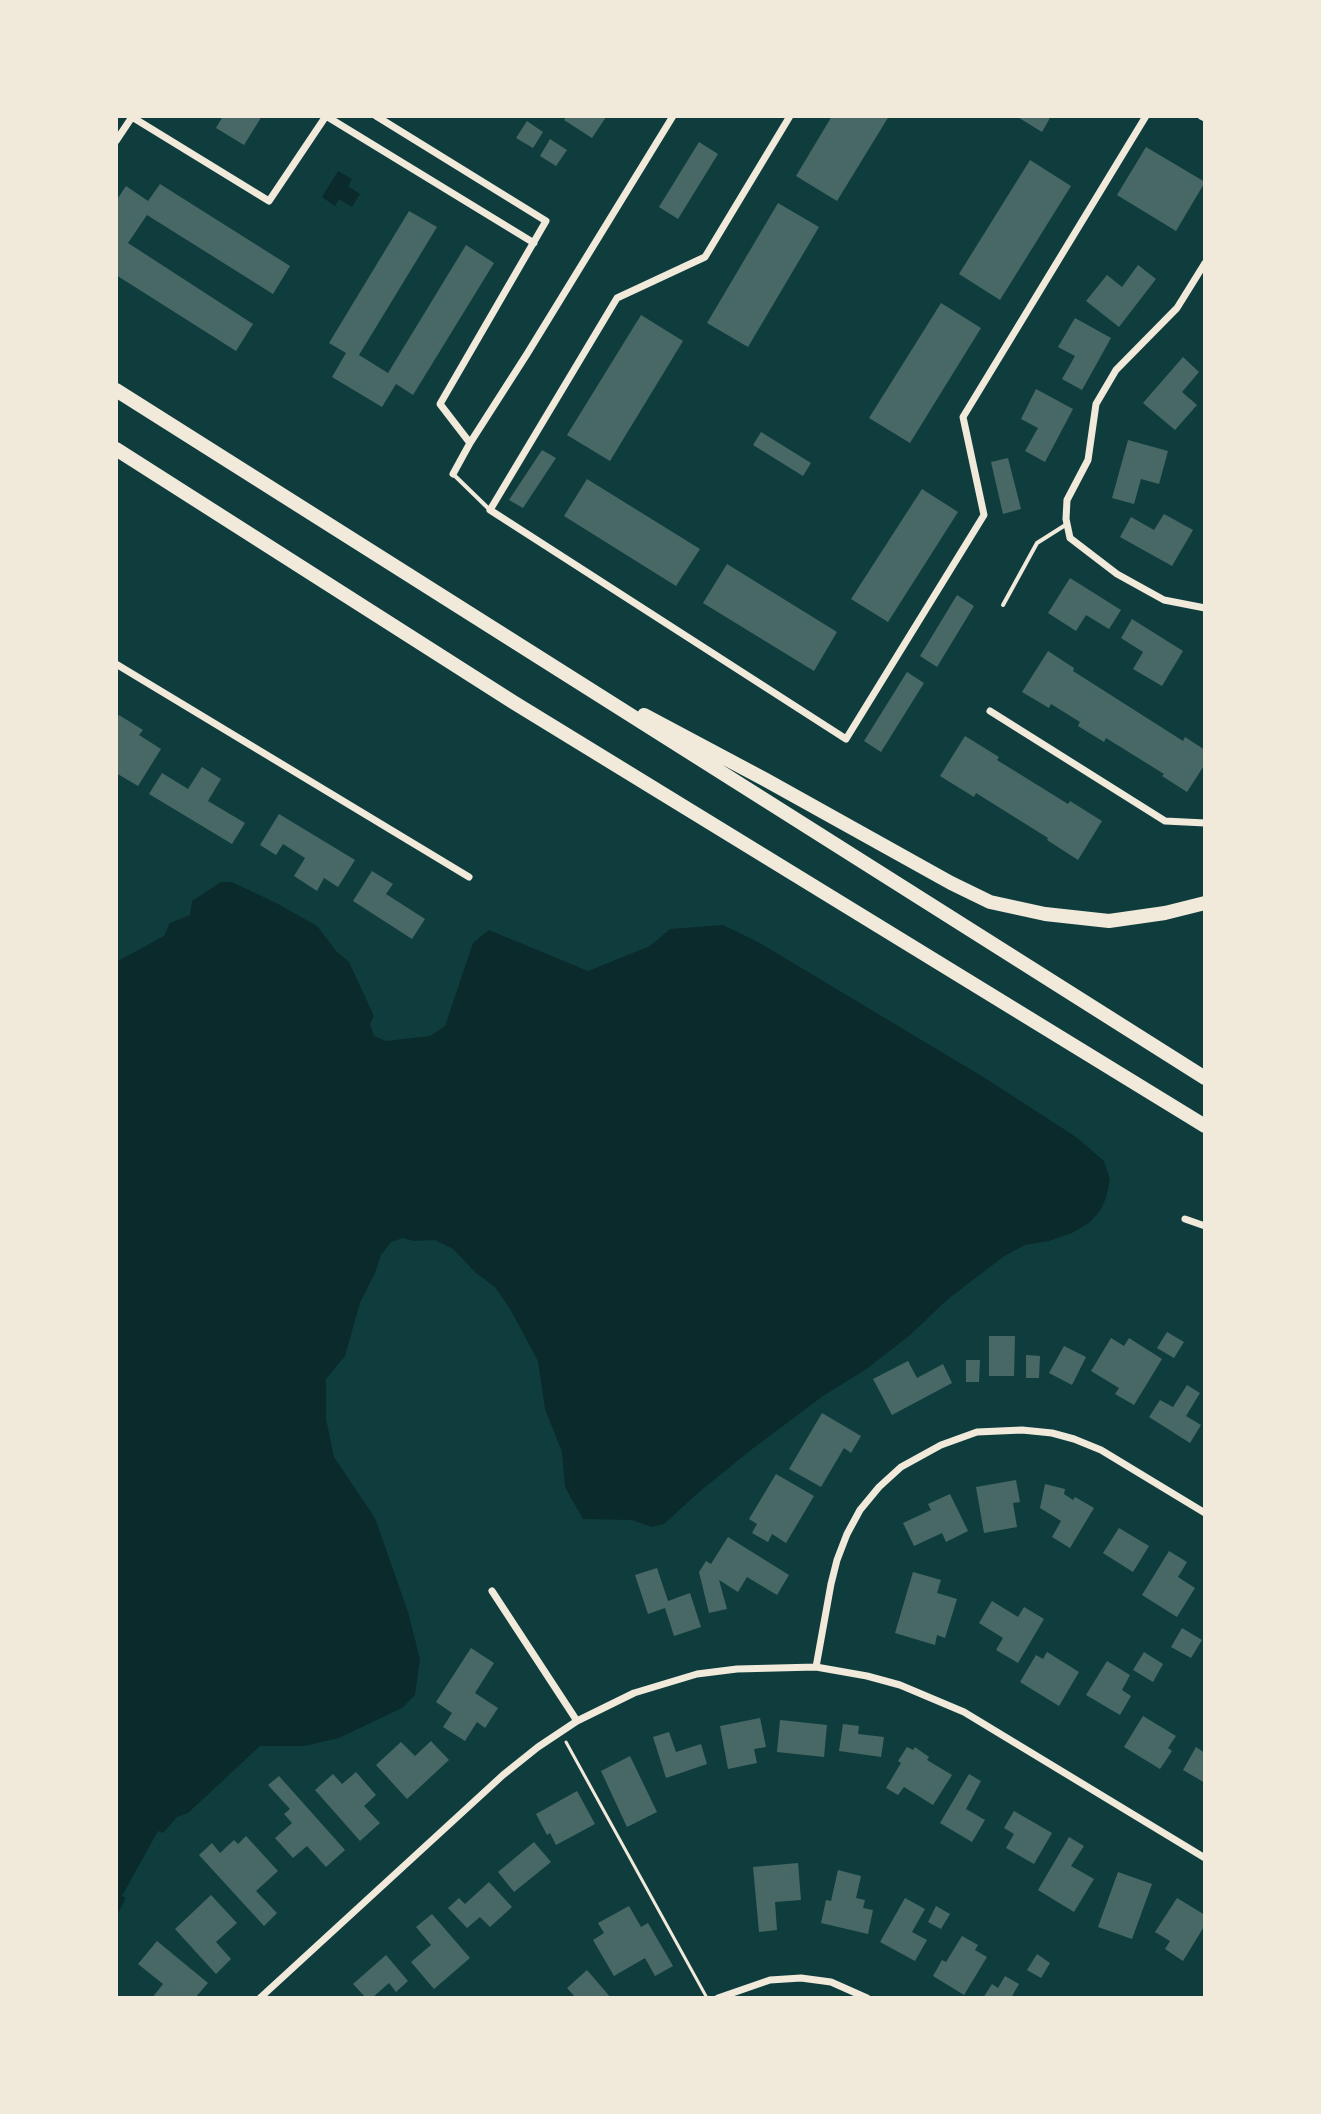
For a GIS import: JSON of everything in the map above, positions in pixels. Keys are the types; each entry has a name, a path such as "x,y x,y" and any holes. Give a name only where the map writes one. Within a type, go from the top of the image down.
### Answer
{"highway":[{"path":"116,390 1205,1078"},
{"path":"116,449 513,702 1205,1126"},
{"path":"539,658 990,902 1045,914 1109,921 1165,913 1205,903"}],"street":[{"path":"116,141 132,117 269,201 326,116 534,243"},
{"path":"376,116 546,221 440,404 470,443"},
{"path":"453,474 673,116"},
{"path":"790,116 705,257 617,298 490,510 846,739 984,515 963,417 1146,116"},
{"path":"1205,263 1177,308 1116,370 1096,404 1088,460 1067,500 1070,538 1117,574 1164,600 1205,608"},
{"path":"116,664 469,877"},
{"path":"990,711 1165,821 1205,823"},
{"path":"1185,1219 1205,1226"},
{"path":"816,1667 837,1560 860,1510 901,1467 941,1445 977,1432 1038,1431 1063,1436 1088,1444 1205,1513"},
{"path":"492,1591 577,1721"},
{"path":"260,1998 530,1753 577,1721 634,1693 697,1674 737,1669 816,1667 900,1685 964,1712 1205,1858"},
{"path":"718,1998 770,1980 801,1978 831,1982 867,1998"}],"lane":[{"path":"453,474 490,510"},
{"path":"1003,605 1037,543 1067,524"}],"path":[{"path":"561,1732 707,1998"}],"water":[{"path":"338,171 352,179 348,186 360,194 352,207 339,199 335,206 322,197"},
{"path":"221,882 232,882 317,926 349,962 374,1016 370,1024 374,1036 386,1041 430,1036 445,1026 473,943 489,930 588,971 650,946 670,929 723,925 758,942 985,1078 1076,1137 1104,1161 1110,1180 1100,1211 1089,1223 1049,1241 1025,1245 1003,1257 865,1370 823,1396 751,1450 664,1524 652,1527 632,1520 583,1519 565,1487 562,1452 545,1409 538,1361 495,1287 453,1249 435,1240 403,1238 391,1242 381,1255 360,1303 345,1356 326,1379 326,1419 334,1457 375,1518 408,1612 420,1659 415,1695 402,1708 339,1738 304,1746 260,1746 188,1813 177,1817 163,1833 158,1831 122,1896 126,1898 116,1917 116,962 164,936 170,923 190,915 192,901"}],"building":[{"path":"223,116 262,116 244,145 216,128"},
{"path":"567,116 606,117 592,138 564,120"},
{"path":"832,116 889,116 837,201 796,176"},
{"path":"1016,116 1051,116 1042,132"},
{"path":"527,121 543,132 533,148 516,138"},
{"path":"550,139 567,150 556,166 540,156"},
{"path":"699,142 718,154 678,219 659,207"},
{"path":"1146,147 1205,182 1176,231 1117,195"},
{"path":"1030,160 1071,186 1000,300 959,274"},
{"path":"160,184 290,266 273,294 147,215 128,243 253,324 236,351 116,275 116,201 126,186 148,201"},
{"path":"778,203 819,227 748,347 707,323"},
{"path":"409,211 437,227 359,355 388,373 466,245 494,263 413,395 396,384 382,407 332,377 346,353 329,343"},
{"path":"1138,265 1156,279 1119,327 1086,301 1107,275 1122,287"},
{"path":"941,303 981,328 910,443 869,418"},
{"path":"641,315 683,341 610,461 567,435"},
{"path":"1075,318 1111,338 1082,390 1062,379 1075,356 1058,347"},
{"path":"1183,357 1199,372 1182,392 1197,405 1175,430 1143,403"},
{"path":"1036,389 1073,409 1045,462 1025,451 1038,428 1021,419"},
{"path":"761,432 811,463 803,476 753,445"},
{"path":"1128,440 1168,451 1159,484 1141,479 1134,504 1112,498"},
{"path":"542,450 556,458 523,508 509,500"},
{"path":"1008,458 1021,509 1003,514 991,462"},
{"path":"587,479 700,549 676,586 564,516"},
{"path":"922,489 958,512 888,622 851,599"},
{"path":"1164,514 1193,530 1172,566 1120,537 1131,517 1154,530"},
{"path":"727,564 837,632 814,671 703,603"},
{"path":"1070,578 1121,610 1109,629 1086,615 1076,631 1048,613"},
{"path":"957,595 974,606 937,667 920,656"},
{"path":"1132,619 1183,651 1162,686 1133,669 1143,652 1121,638"},
{"path":"1048,651 1074,668 1073,671 1183,741 1185,737 1205,750 1205,764 1187,792 1106,738 1104,742 1078,726 1080,722 1051,704 1049,708 1022,692"},
{"path":"907,672 924,683 881,752 864,741"},
{"path":"119,715 143,730 139,735 161,749 138,786 116,773 116,719"},
{"path":"965,736 999,757 997,760 1102,821 1078,860 976,793 974,797 940,776"},
{"path":"202,767 221,779 208,801 245,823 232,844 149,794 162,773 188,789"},
{"path":"279,814 355,860 338,887 324,878 317,891 294,876 305,858 283,844 276,855 260,845"},
{"path":"372,871 393,884 386,894 425,919 412,939 353,901"},
{"path":"1167,1332 1184,1342 1174,1358 1157,1348"},
{"path":"989,1336 1015,1336 1014,1376 989,1376"},
{"path":"1111,1338 1124,1346 1129,1338 1162,1359 1134,1405 1115,1394 1119,1388 1091,1371"},
{"path":"1064,1346 1086,1357 1072,1385 1049,1373"},
{"path":"1026,1355 1040,1356 1039,1378 1026,1378"},
{"path":"966,1360 980,1360 979,1382 966,1382"},
{"path":"908,1361 917,1378 943,1364 952,1383 892,1415 873,1379"},
{"path":"1187,1385 1200,1393 1186,1416 1201,1425 1190,1443 1149,1417 1160,1400 1173,1407"},
{"path":"822,1413 861,1436 851,1453 844,1448 821,1487 789,1469"},
{"path":"776,1474 814,1496 786,1543 772,1534 768,1542 752,1533 757,1524 749,1519"},
{"path":"1016,1480 1020,1502 1013,1503 1017,1527 984,1533 976,1487"},
{"path":"1045,1484 1065,1489 1064,1494 1073,1500 1075,1497 1094,1508 1070,1548 1052,1537 1061,1521 1040,1508"},
{"path":"950,1494 968,1531 946,1542 942,1533 914,1546 903,1523 931,1510 928,1504"},
{"path":"1119,1528 1149,1546 1133,1572 1103,1553"},
{"path":"728,1537 789,1575 777,1595 747,1577 738,1592 719,1580 727,1609 709,1613 699,1572 706,1561 711,1564"},
{"path":"1169,1551 1187,1562 1178,1577 1195,1588 1177,1617 1142,1595"},
{"path":"657,1568 668,1601 690,1593 701,1627 674,1636 665,1608 648,1614 635,1575"},
{"path":"913,1572 941,1580 937,1593 957,1599 945,1638 937,1635 935,1645 895,1633"},
{"path":"992,1601 1018,1617 1024,1607 1044,1619 1018,1663 996,1650 1003,1638 979,1623"},
{"path":"1182,1628 1202,1640 1191,1658 1171,1647"},
{"path":"471,1648 494,1663 475,1693 498,1708 485,1728 477,1722 465,1741 443,1727 452,1713 436,1702"},
{"path":"1047,1652 1079,1672 1059,1706 1020,1682 1036,1655 1043,1659"},
{"path":"1144,1652 1163,1664 1153,1682 1133,1670"},
{"path":"1107,1661 1130,1675 1122,1690 1131,1696 1120,1715 1086,1695"},
{"path":"1143,1716 1176,1736 1168,1748 1172,1751 1160,1769 1124,1747"},
{"path":"760,1718 766,1747 754,1749 757,1763 728,1769 720,1726"},
{"path":"780,1720 827,1725 824,1757 777,1752"},
{"path":"843,1724 859,1726 858,1734 884,1737 881,1757 839,1751"},
{"path":"669,1732 676,1752 701,1744 707,1764 666,1778 653,1737"},
{"path":"431,1741 449,1760 407,1799 376,1765 401,1742 415,1756"},
{"path":"907,1747 913,1750 915,1747 929,1757 927,1760 952,1775 933,1805 904,1787 898,1795 886,1788"},
{"path":"1196,1747 1205,1753 1205,1783 1183,1770"},
{"path":"630,1756 657,1812 627,1827 601,1771"},
{"path":"356,1772 376,1795 364,1806 380,1823 360,1841 315,1790 333,1774 342,1784"},
{"path":"969,1774 981,1781 966,1809 985,1820 972,1842 940,1823"},
{"path":"279,1776 345,1850 326,1867 307,1846 293,1858 275,1838 292,1823 284,1814 290,1809 268,1785"},
{"path":"577,1791 595,1824 556,1845 536,1814"},
{"path":"1014,1811 1052,1833 1034,1864 1006,1848 1014,1834 1004,1828"},
{"path":"246,1836 278,1871 256,1891 277,1913 264,1926 199,1855 212,1843 220,1853 234,1840 238,1844"},
{"path":"1069,1837 1084,1846 1071,1866 1094,1879 1074,1912 1038,1890"},
{"path":"534,1842 551,1862 514,1892 498,1872"},
{"path":"798,1863 801,1900 775,1902 777,1930 759,1932 753,1867"},
{"path":"838,1870 861,1876 856,1898 865,1900 863,1908 873,1910 868,1934 821,1923 826,1900 831,1901"},
{"path":"1118,1872 1152,1884 1132,1939 1098,1927"},
{"path":"489,1882 512,1907 490,1927 480,1917 467,1928 448,1908 459,1898 465,1904"},
{"path":"211,1895 237,1923 216,1942 231,1959 216,1974 175,1929"},
{"path":"905,1898 925,1909 912,1932 927,1940 915,1961 880,1942"},
{"path":"1177,1898 1205,1915 1205,1925 1183,1961 1165,1949 1170,1941 1155,1932"},
{"path":"629,1906 641,1927 648,1923 673,1966 655,1976 645,1958 614,1976 593,1940 604,1933 598,1923"},
{"path":"936,1906 950,1914 941,1929 928,1922"},
{"path":"432,1914 470,1958 434,1989 411,1962 431,1945 416,1927"},
{"path":"962,1936 978,1945 975,1950 987,1957 964,1995 933,1976"},
{"path":"157,1941 208,1983 195,1998 152,1998 163,1984 138,1964"},
{"path":"1037,1954 1050,1963 1041,1978 1027,1970"},
{"path":"386,1955 408,1981 396,1992 389,1983 372,1998 366,1998 353,1984"},
{"path":"587,1970 611,1998 576,1998 567,1988"},
{"path":"1005,1976 1019,1984 1011,1998 983,1998 992,1984 998,1988"}]}
